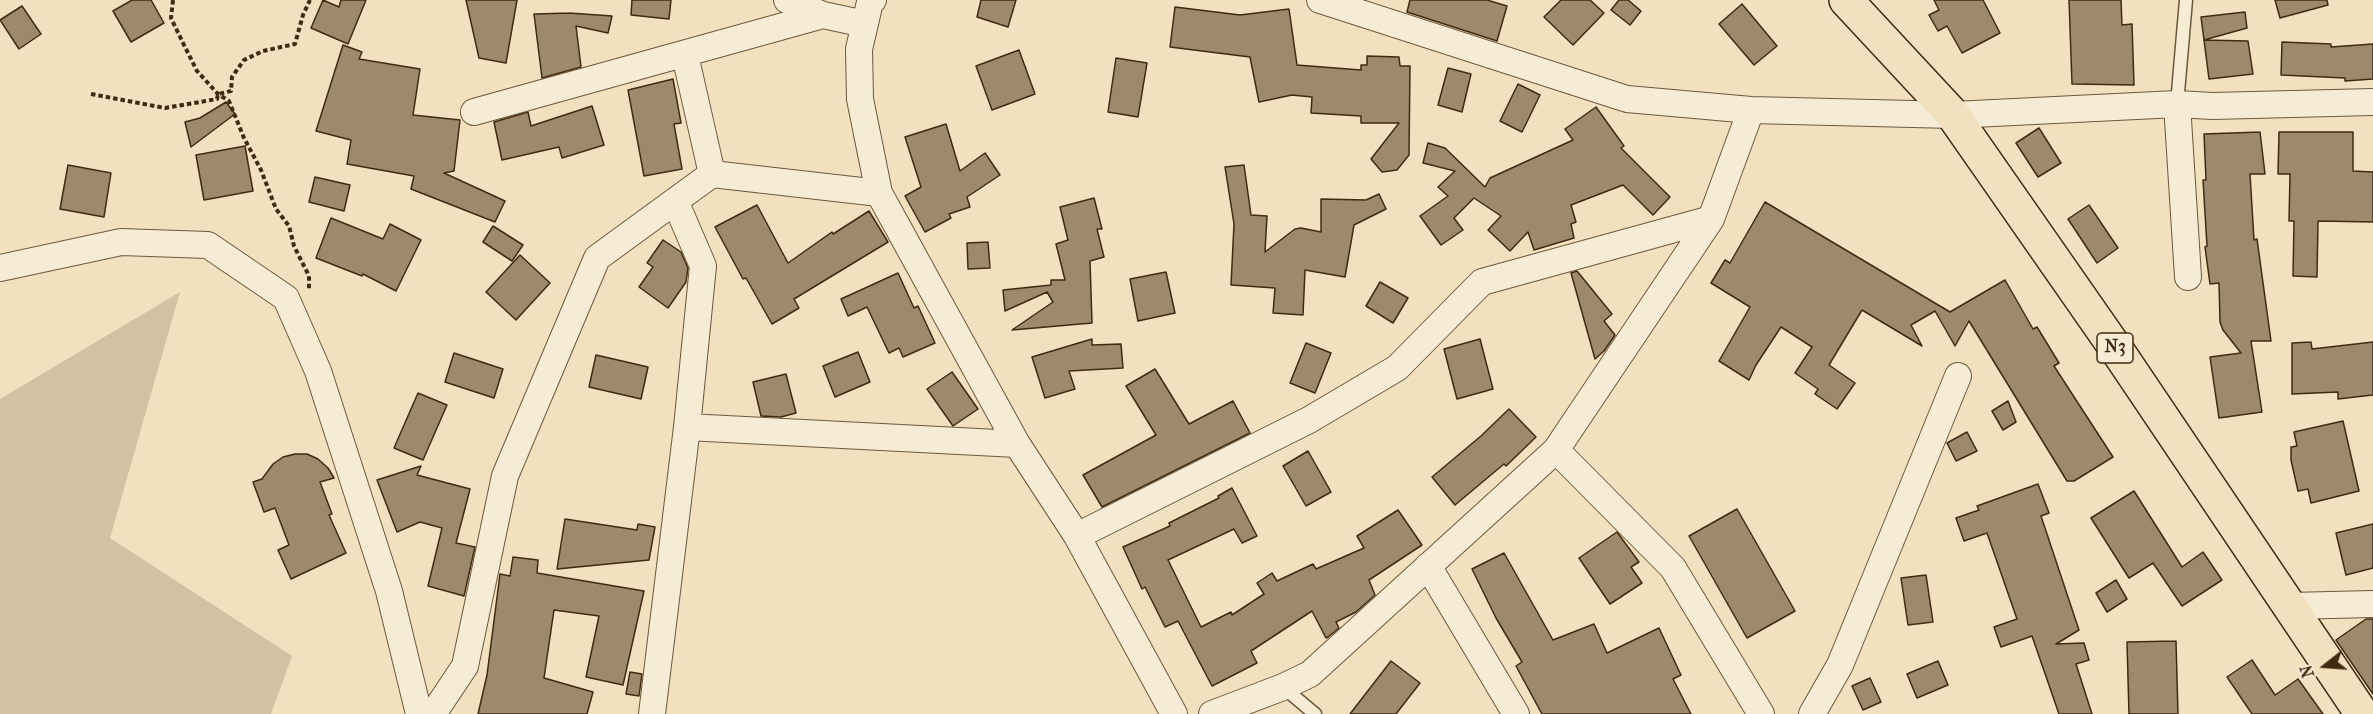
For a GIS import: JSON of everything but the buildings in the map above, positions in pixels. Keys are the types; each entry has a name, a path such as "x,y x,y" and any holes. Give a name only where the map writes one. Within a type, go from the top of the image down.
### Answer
{"highway":[{"name":"N3","path":"1846,0 1953,115 2121,356 2362,714"}],"street":[{"path":"788,0 823,15"},
{"path":"1320,0 1628,99 1751,110 1953,115 2177,104 2212,106 2373,102"},
{"path":"474,112 686,55 823,15 869,5 859,49 860,99 879,193 1017,444 1077,536 1174,714"},
{"path":"686,55 712,174"},
{"path":"2177,104 2188,277"},
{"path":"1212,714 1283,687 1310,674 1556,450 1711,219 1751,110"},
{"path":"433,714 465,666 505,476 597,258 712,174 879,193"},
{"path":"652,714 687,427 703,266 675,201"},
{"path":"1077,536 1309,420 1396,368 1482,282 1711,219"},
{"path":"0,268 122,242 208,245 286,298 318,371 389,591 419,714"},
{"path":"1812,714 1840,665 1958,376"},
{"path":"687,427 1017,444"},
{"path":"1556,450 1673,568 1761,714"},
{"path":"1428,566 1516,714"},
{"path":"2289,606 2373,604"}],"lane":[{"path":"2177,104 2186,0"},
{"path":"1283,687 1315,714"}],"path":[{"path":"174,0 171,18 183,45 197,71 218,94 229,101 244,138 261,170 276,209 289,226 294,246 309,276 309,295 290,308"},
{"path":"218,94 231,91 232,77 244,60 263,51 295,44 310,0"},
{"path":"91,94 165,108 218,99 218,94"}],"shaded area":[{"path":"180,292 110,538 292,656 271,714 0,714 0,399"}]}
